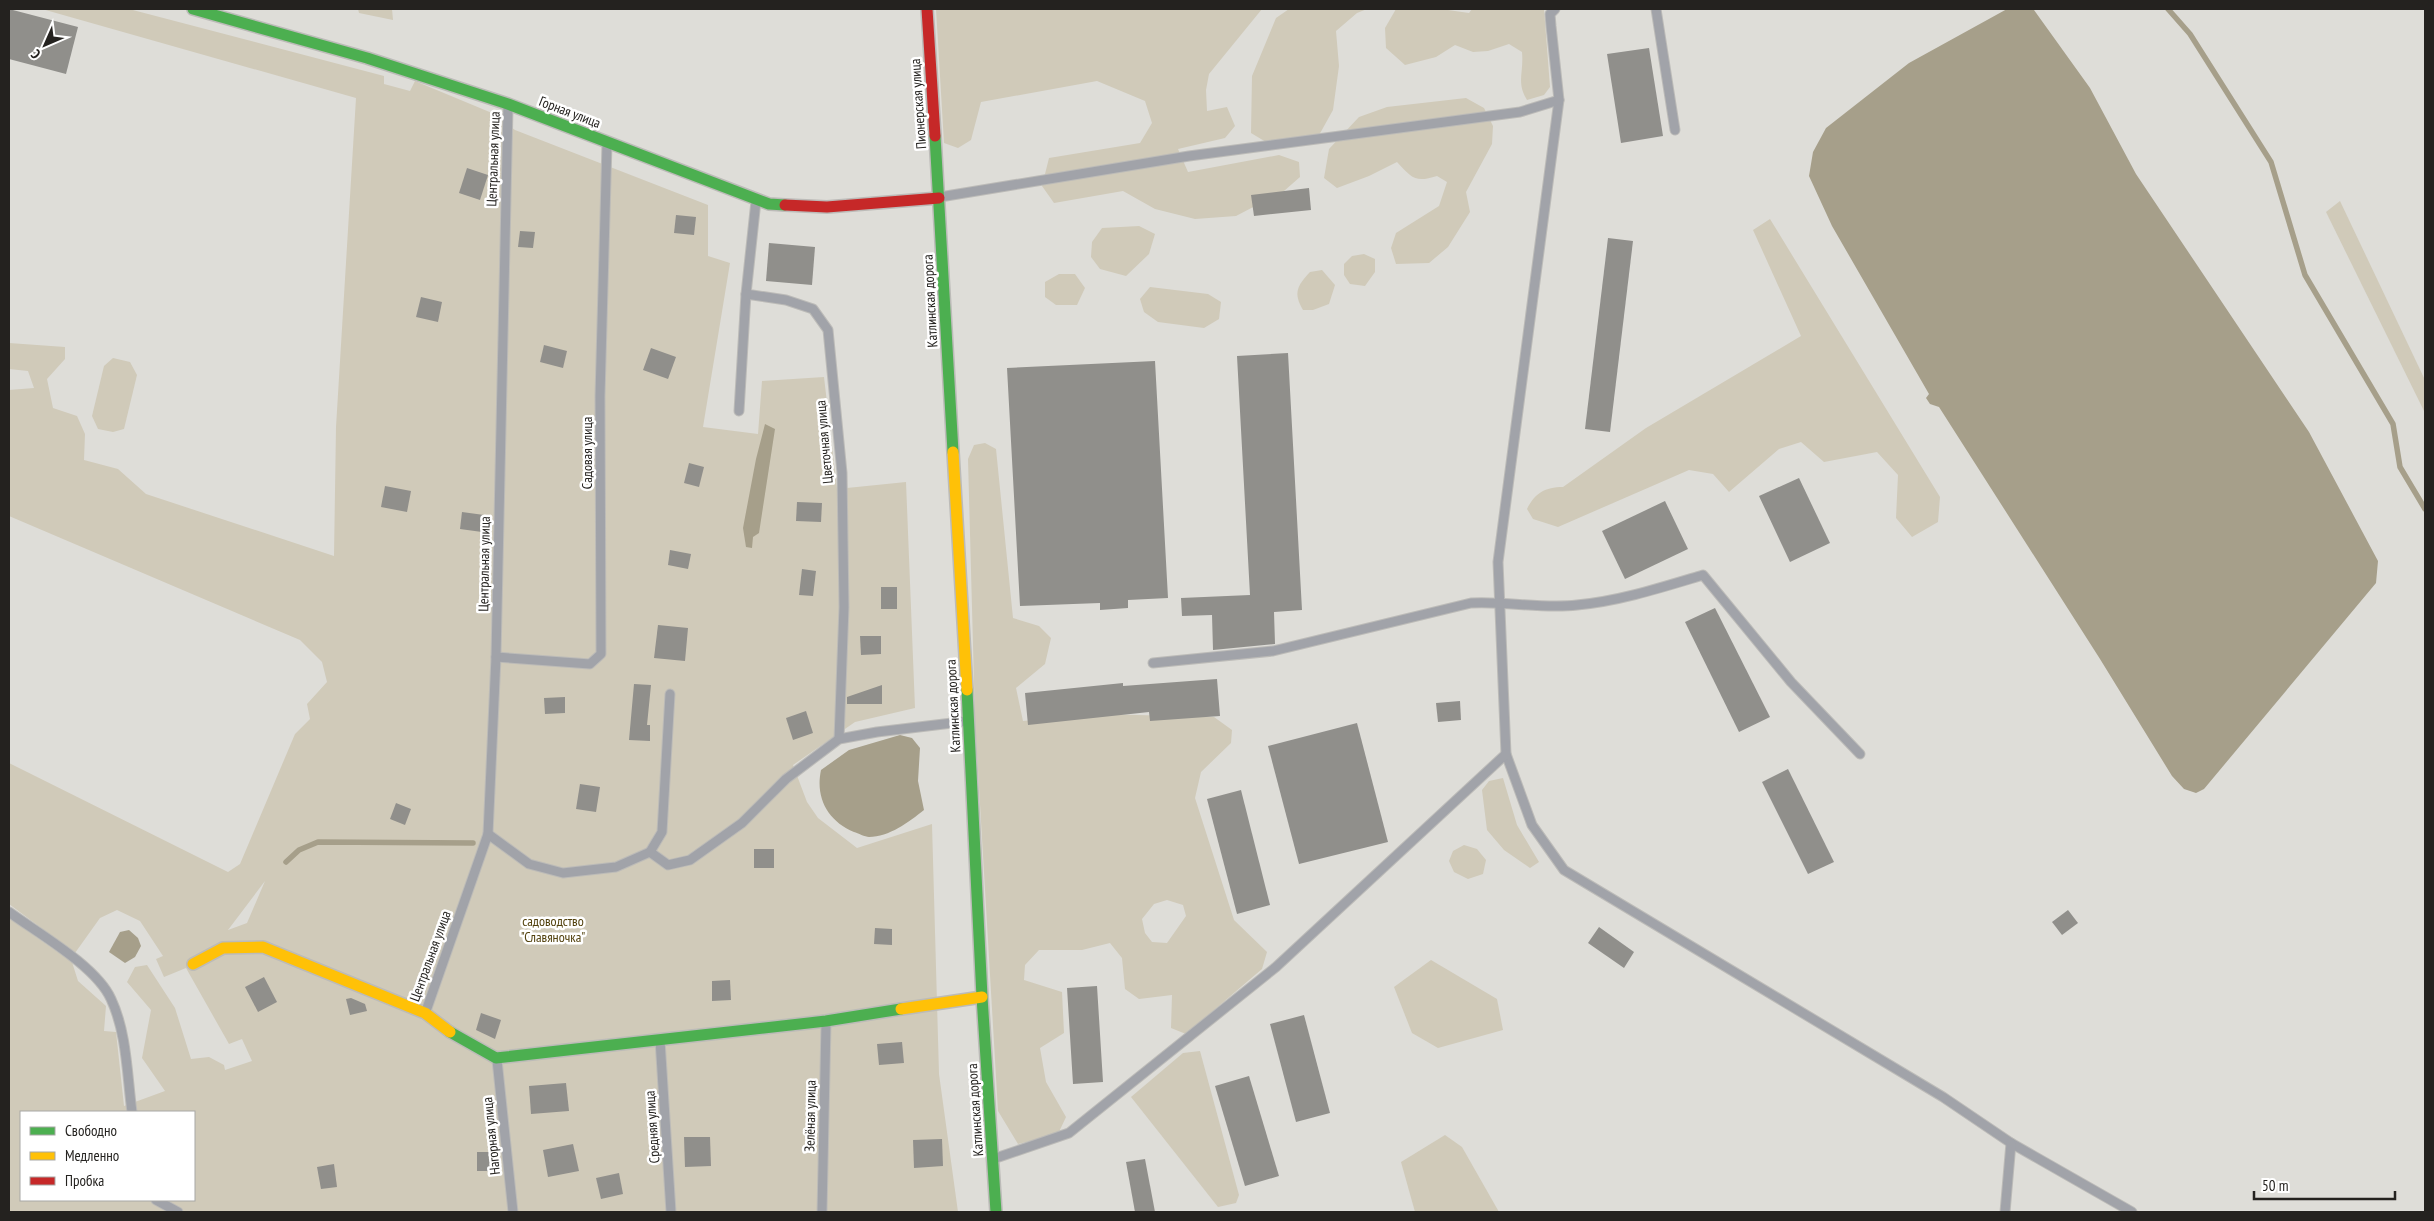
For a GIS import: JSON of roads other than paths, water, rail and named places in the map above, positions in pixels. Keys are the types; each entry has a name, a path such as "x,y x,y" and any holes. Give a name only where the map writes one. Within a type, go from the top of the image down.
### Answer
{"street":[{"name":"Горная улица","path":"194,9 367,58 508,104 756,201 769,204 826,207 939,198"},
{"name":"Пионерская улица","path":"927,9 939,198"},
{"name":"Катлинская дорога","path":"939,198 969,721 982,996 996,1212"},
{"path":"193,964 223,948 263,947 425,1013 452,1034 496,1058 826,1021 982,996"}],"lane":[{"path":"1554,9 1550,14 1559,100 1498,562 1506,754 1532,825 1564,870 1944,1097 2011,1143 2132,1212"},
{"path":"1656,9 1675,130"},
{"path":"939,198 1189,156 1520,112 1559,100"},
{"name":"Центральная улица","path":"425,1013 488,834 496,657 508,104"},
{"name":"Садовая улица","path":"496,657 590,664 601,654 600,396 607,143"},
{"path":"739,411 746,294 756,201"},
{"name":"Цветочная улица","path":"746,294 786,300 812,309 828,330 842,473 844,607 839,739"},
{"path":"1152,663 1273,651 1471,603 1500,601 1534,607 1578,605 1654,590 1703,575 1791,682 1860,754"},
{"path":"488,834 528,864 563,873 616,867 650,852 662,832 670,694"},
{"path":"650,852 668,865 690,860 742,823 786,779 839,739 878,732 969,721"},
{"path":"993,1159 1069,1133 1276,967 1506,754"},
{"path":"9,912 86,967 110,997 119,1020 132,1111"},
{"name":"Зелёная улица","path":"822,1212 826,1021"},
{"name":"Средняя улица","path":"660,1040 671,1212"},
{"name":"Нагорная улица","path":"496,1058 513,1212"},
{"path":"2005,1212 2011,1143"},
{"path":"158,1201 178,1212"}],"waterway":[{"path":"2168,9 2190,34 2271,162 2305,275 2393,424 2400,467 2425,509"},
{"path":"286,862 299,850 318,842 473,843"}],"park label":[{"name":"садоводство \"Славяночка\"","path":"553,930"}]}
